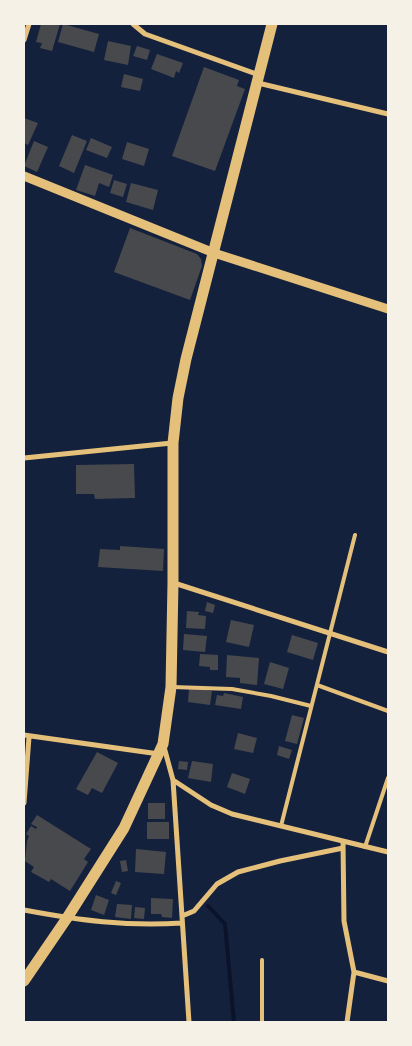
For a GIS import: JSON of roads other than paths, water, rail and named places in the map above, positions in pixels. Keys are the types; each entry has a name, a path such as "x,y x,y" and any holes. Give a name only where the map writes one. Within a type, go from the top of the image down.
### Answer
{"main road":[{"path":"24,981 124,828 162,749 171,687 173,583 172,443 178,398 186,359 272,24"}],"street":[{"path":"24,38 30,24"},
{"path":"133,24 145,34 258,79 388,114"},
{"path":"24,176 214,253 388,309"},
{"path":"24,458 172,443"},
{"path":"173,583 388,652"},
{"path":"24,803 26,736 162,749 173,780 189,1022"},
{"path":"173,780 211,805 232,814 388,852"},
{"path":"343,842 344,921 354,972 347,1022"},
{"path":"182,916 194,911 217,884 238,872 343,848"},
{"path":"24,910 66,918 124,924 182,923"},
{"path":"354,972 388,981"}],"lane":[{"path":"281,826 355,535"},
{"path":"317,685 388,711"},
{"path":"171,687 232,689 311,706"},
{"path":"366,847 388,778"},
{"path":"262,960 262,1022"}],"waterway":[{"path":"208,906 225,924 234,1022"}]}
